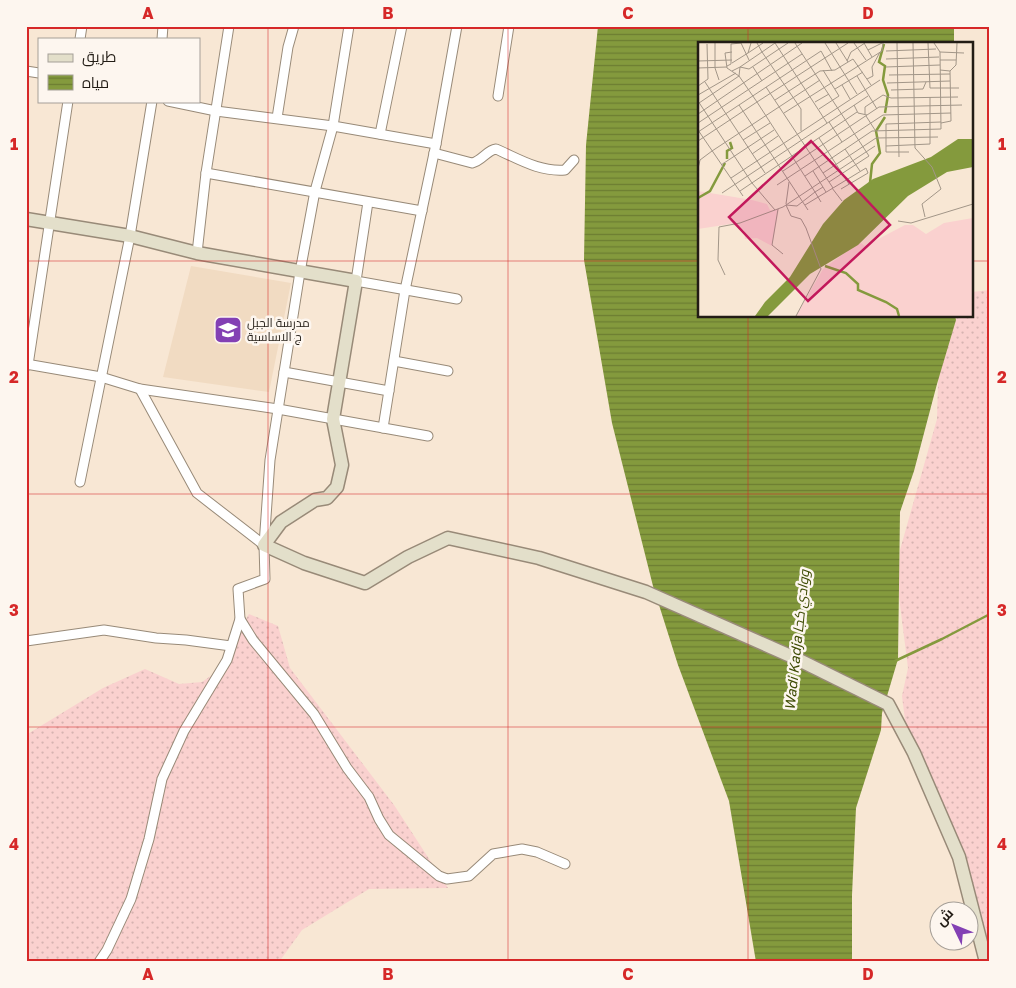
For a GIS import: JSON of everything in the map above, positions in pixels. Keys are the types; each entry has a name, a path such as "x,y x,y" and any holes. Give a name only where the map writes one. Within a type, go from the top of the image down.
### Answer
{"main road":[{"path":"26,219 130,236 197,253 356,281 333,418 342,465 337,487 327,498 315,500 281,522 264,545 304,563 365,583 408,557 448,538 539,558 646,592 795,658 888,704 914,753 959,857 986,962"}],"street":[{"path":"197,253 206,173 229,26"},
{"path":"277,118 288,47 294,26"},
{"path":"99,962 107,950 131,899 149,838 162,779 184,731 227,660 240,619 238,589 265,578 264,545 270,460 300,272 315,191 333,126 349,26"},
{"path":"380,134 402,26"},
{"path":"383,428 405,290 435,148 457,26"},
{"path":"498,96 509,26"},
{"path":"68,102 27,364 101,378 140,389 278,409 428,436"},
{"path":"80,482 130,236 152,102"},
{"path":"172,102 216,112 277,118 380,134 435,148 472,163 478,161 491,150 496,149 532,165 553,171 565,170 574,160"},
{"path":"206,173 422,211"},
{"path":"368,202 356,281 458,299"},
{"path":"394,361 448,371"},
{"path":"284,372 340,381 389,392"},
{"path":"140,389 196,492 264,545"},
{"path":"240,619 253,640 314,714 347,768 369,797 382,826 389,835 439,876 447,879 469,876 493,854 522,849 553,858 565,864"},
{"path":"26,641 104,630 231,646"}],"shaded area":[{"name":"مدرسة الجبل ج الاساسية","path":"191,266 291,283 269,392 163,377"},
{"path":"990,290 990,962 978,921 978,900 972,900 959,857 907,736 902,696 908,668 898,589 900,550 937,419 939,353 955,318 974,318 974,292"},
{"path":"249,614 278,626 290,668 394,805 448,888 369,889 302,930 279,962 26,962 26,735 103,688 145,669 179,684 202,682 212,675"}],"water":[{"name":"Wadi Kadja ووادي كجا","path":"598,26 954,26 954,42 698,42 698,318 956,318 956,320 914,471 900,512 898,659 882,713 881,730 856,808 852,895 852,962 756,962 729,801 678,665 653,586 612,423 584,260 586,145"}],"waterway":[{"path":"895,661 990,614"}],"place":[{"name":"مدرسة الجبل ج الاساسية","path":"228,330"}]}
